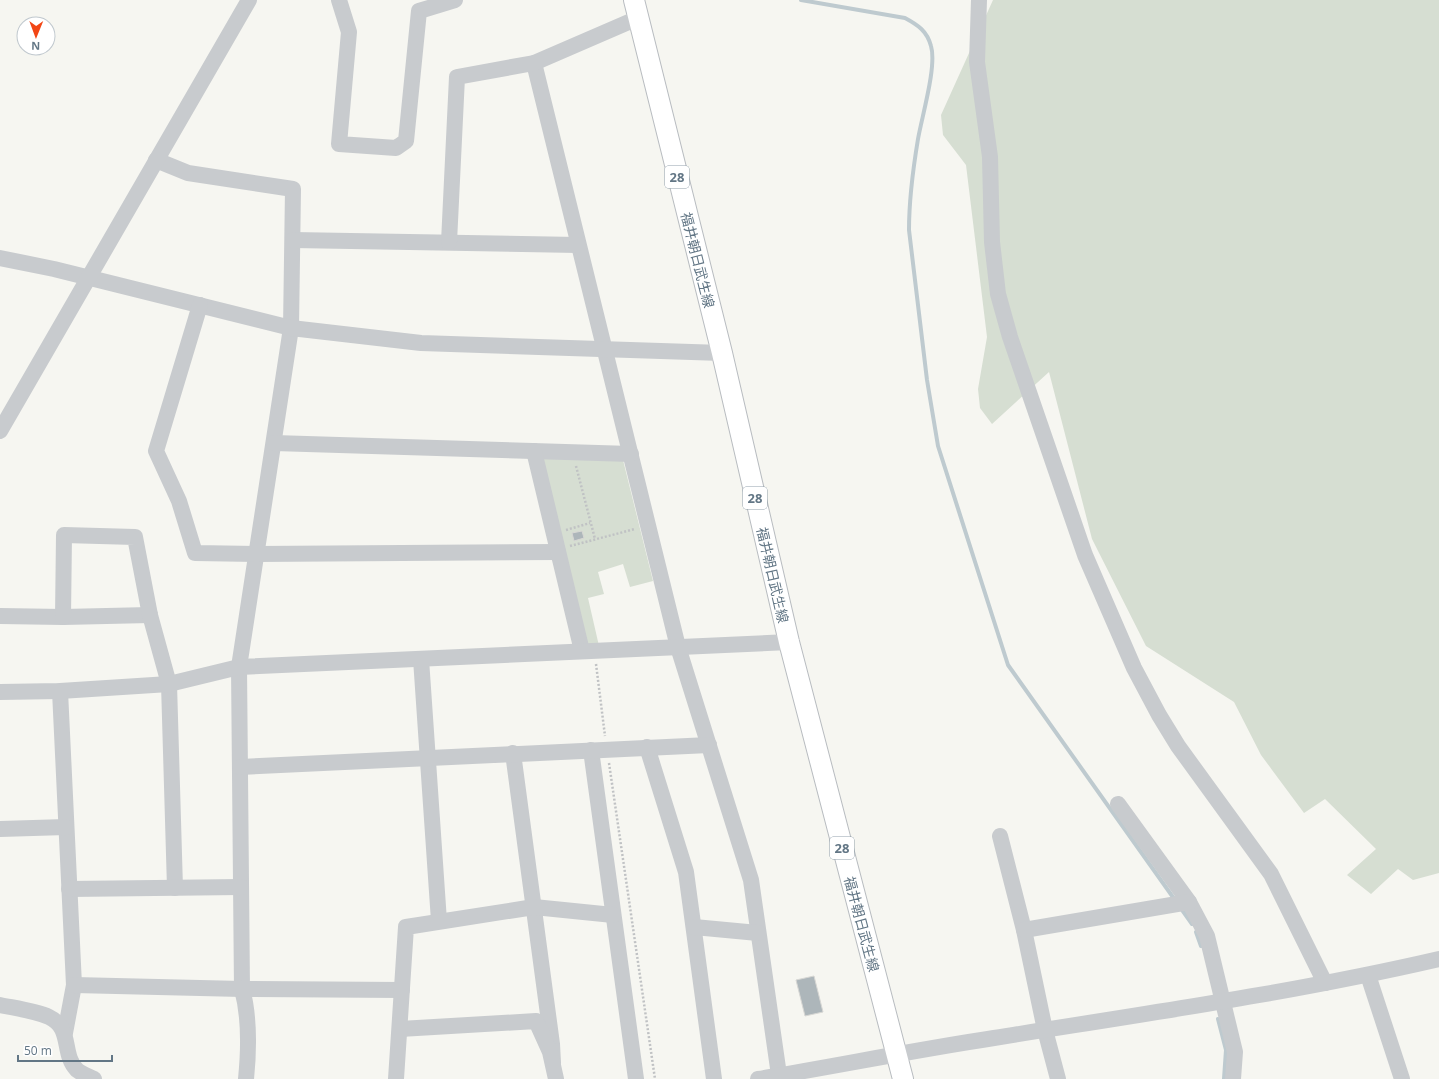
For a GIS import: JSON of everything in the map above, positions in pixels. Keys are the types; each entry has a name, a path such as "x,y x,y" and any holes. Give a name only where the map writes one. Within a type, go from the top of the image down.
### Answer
{"main road":[{"name":"福井朝日武生線","path":"636,9 722,353 789,642 903,1079"}],"street":[{"path":"0,431 249,0"},
{"path":"339,0 348,32 339,144 396,148 406,141 419,12 455,0"},
{"path":"979,0 977,62 990,157 992,242 998,294 1010,337 1085,555 1134,668 1159,715 1178,746 1271,874 1325,983"},
{"path":"450,242 457,77 534,63 636,9"},
{"path":"534,63 678,647 751,880 779,1075"},
{"path":"156,160 188,173 293,189 294,240 291,328 239,667 242,989 247,1004 248,1056 246,1079"},
{"path":"294,240 578,245"},
{"path":"0,258 90,277 291,328 421,343 606,351 722,353"},
{"path":"200,305 156,451 179,501 195,552 257,554 563,549"},
{"path":"274,443 631,454"},
{"path":"534,451 554,533 563,549 588,651"},
{"path":"63,617 64,535 135,537 150,615 169,684 175,888"},
{"path":"0,616 63,617 150,615"},
{"path":"0,692 60,691 169,684 239,667 789,642"},
{"path":"422,659 439,921"},
{"path":"60,691 74,985 65,1034 69,1056 73,1064 77,1070 94,1079"},
{"path":"240,767 709,745"},
{"path":"647,747 686,872 714,1079"},
{"path":"599,750 613,916 636,1079"},
{"path":"513,753 552,1044 554,1071"},
{"path":"1118,804 1190,902 1207,936 1224,1001 1235,1052 1233,1079"},
{"path":"0,829 66,827"},
{"path":"1000,836 1024,930 1058,1079"},
{"path":"69,889 241,887"},
{"path":"1024,930 1190,902"},
{"path":"396,1079 406,926 534,907 613,916"},
{"path":"694,927 758,933"},
{"path":"758,1079 896,1053 1224,1001 1368,975 1439,959"},
{"path":"1368,975 1402,1079"},
{"path":"74,985 242,989 402,990"},
{"path":"0,1005 49,1017 58,1024 65,1034"},
{"path":"400,1029 536,1021 554,1071"}],"path":[{"path":"572,452 595,539"},
{"path":"554,533 590,523"},
{"path":"563,549 595,539 649,526"},
{"path":"588,651 599,750 655,1079"}],"shaded area":[{"path":"993,0 1439,0 1439,873 1413,880 1398,869 1371,894 1347,875 1376,849 1325,799 1304,813 1261,755 1234,702 1146,646 1092,539 1049,372 992,424 980,408 978,389 987,337 966,165 943,135 941,115"},
{"path":"543,457 623,460 653,581 630,587 623,564 598,572 604,594 588,598 599,646 587,647"}],"building":[{"path":"582,531 584,538 574,541 572,533"},
{"path":"814,976 823,1012 805,1016 796,980"}],"waterway":[{"path":"801,0 905,18 914,23 927,36 931,46 932,55 931,78 914,162 909,230 927,380 938,446 1008,665 1175,900"},
{"path":"1180,907 1192,924"},
{"path":"1196,932 1201,946"},
{"path":"1218,1019 1226,1050 1224,1079"}]}
